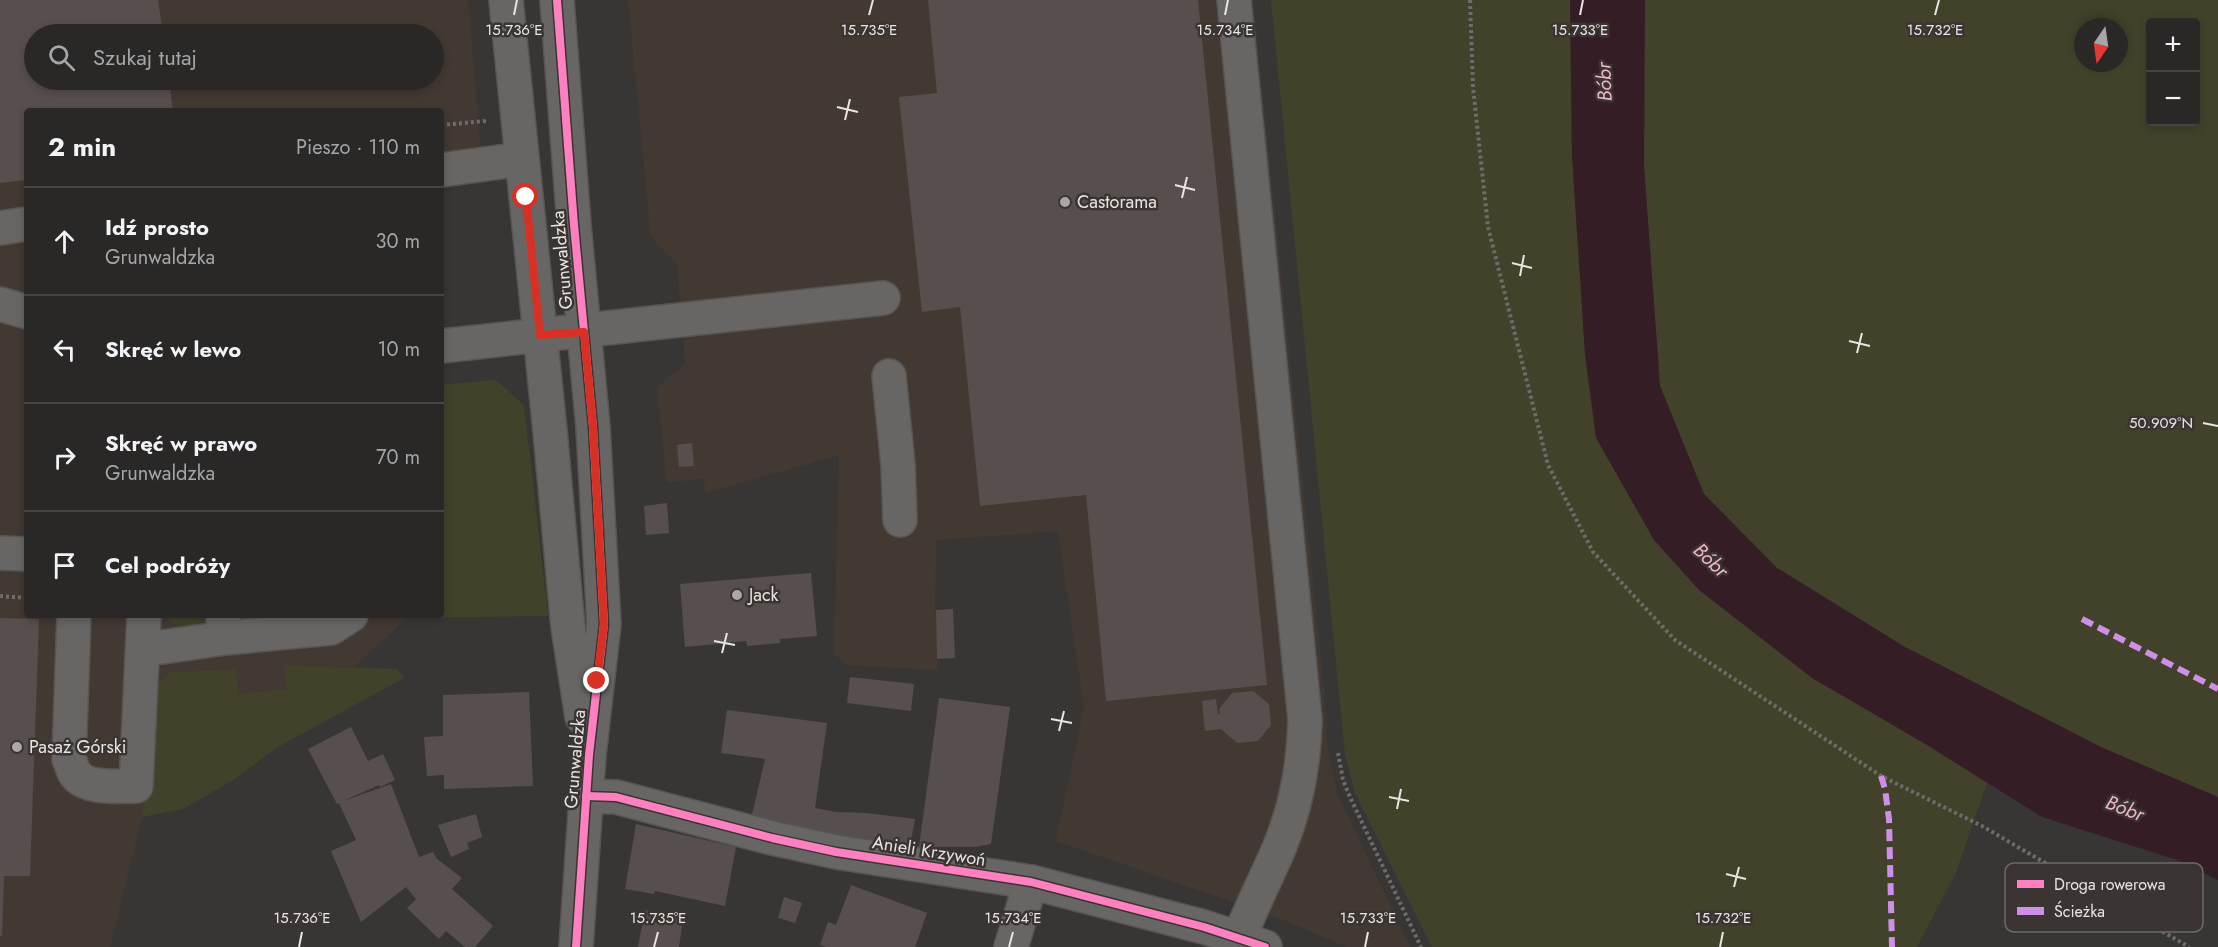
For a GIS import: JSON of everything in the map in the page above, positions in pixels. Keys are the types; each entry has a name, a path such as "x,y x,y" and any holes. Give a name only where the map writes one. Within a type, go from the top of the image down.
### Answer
{"street":[{"name":"Grunwaldzka","path":"506,0 540,335 560,627 589,755"},
{"name":"Grunwaldzka","path":"557,0 593,427 604,624 589,755 576,947"},
{"path":"1234,0 1305,720 1301,770 1280,844 1251,909 1252,943"},
{"path":"444,170 522,159"},
{"path":"0,228 24,224"},
{"path":"444,346 883,298"},
{"path":"0,304 24,311"},
{"path":"890,376 898,465 900,520"},
{"path":"0,553 24,554"},
{"path":"74,618 69,759 75,774 88,783 136,786 143,631"},
{"path":"143,631 162,646 224,626 341,622"},
{"name":"Anieli Krzywoń","path":"586,796 616,797 772,838 836,852 1031,882 1252,943"},
{"path":"1011,947 1031,882"}],"path":[{"path":"1470,0 1473,87 1488,227 1548,465 1593,552 1675,640 1881,776 1982,826 2045,863"},
{"path":"444,125 493,120"},
{"path":"0,596 24,598"},
{"path":"2163,932 2189,947"}],"shaded area":[{"path":"0,0 468,0 483,177 444,185 444,108 24,108 24,618 407,618 354,667 284,665 286,689 238,695 153,691 142,817 110,947 0,947"},
{"path":"628,0 1253,0 1324,690 1327,743 1337,793 1410,947 1347,947 1276,917 1056,841 1084,707 1058,531 936,540 935,605 938,670 846,665 834,653 839,455 705,493 704,478 667,483 657,388 685,363 677,263 651,237"}],"green space":[{"path":"1271,0 1570,0 1572,157 1596,438 1927,745 1987,783 1955,875 1917,947 1432,947 1355,793 1345,755"},
{"path":"1645,0 2218,0 2218,797 2103,748 1905,647 1777,568 1704,494 1660,386 1644,166"},
{"path":"496,380 524,405 548,616 444,617 444,385"},
{"path":"168,618 205,618 192,627 180,627"},
{"path":"284,665 397,669 404,678 278,747 230,782 183,809 142,817 153,691 170,672 236,670 239,694 286,689"}],"water":[{"name":"Bóbr","path":"1570,0 1645,0 1644,166 1660,386 1704,494 1777,568 1905,647 2103,748 2218,797 2218,880 2203,873 2203,863 2183,863 2042,817 1927,745 1812,678 1699,590 1654,540 1596,438 1585,355 1572,157"}],"building":[{"path":"0,0 158,0 162,24 24,24 24,90 170,90 173,108 24,108 24,180 0,183"},
{"name":"Castorama","path":"928,0 1198,0 1267,685 1106,701 1086,495 980,506 960,307 922,312 899,97 937,93"},
{"path":"692,443 694,466 679,467 677,445"},
{"path":"667,503 669,533 646,535 644,506"},
{"path":"811,573 817,636 780,639 780,643 747,646 746,641 685,647 680,584"},
{"path":"953,609 955,658 937,659 936,610"},
{"name":"Pasaż Górski","path":"0,618 39,619 30,876 4,876 2,936 0,936"},
{"path":"850,677 914,684 911,711 847,703"},
{"path":"1253,691 1269,704 1271,725 1258,741 1237,743 1221,729 1205,731 1202,701 1216,699 1218,715 1220,714 1219,709 1232,693"},
{"path":"529,692 533,786 444,789 444,775 427,776 424,737 443,736 443,695"},
{"path":"939,698 1010,707 991,844 976,847 919,847"},
{"path":"727,710 827,723 815,808 915,819 910,847 832,841 751,819 765,759 721,753"},
{"path":"351,727 368,761 383,754 395,780 343,801 391,784 419,857 433,852 437,859 462,878 452,889 493,926 475,947 465,947 446,931 439,939 407,908 416,899 406,887 361,922 331,851 356,840 339,803 337,804 308,749"},
{"path":"476,814 482,837 467,843 469,849 451,857 438,825"},
{"path":"636,824 736,847 725,906 655,891 654,894 625,889"},
{"path":"851,885 927,913 915,947 827,947 820,945 828,922 836,925"},
{"path":"784,897 802,903 795,923 778,918"},
{"path":"645,910 677,917 682,926 679,947 638,947"}],"marked path":[{"path":"2082,619 2218,689"},
{"path":"1881,776 1889,819 1892,947"}],"cycle path":[{"path":"557,0 574,225 593,427 604,624 589,755 576,947"},
{"path":"586,796 616,797 772,838 836,852 1031,882 1204,927 1265,947"}],"place":[{"name":"Castorama","path":"1065,202"},
{"name":"Jack","path":"737,595"},
{"name":"Pasaż Górski","path":"17,747"}],"route":[{"path":"526,197 540,335 584,332 593,427 604,624 597,681"}]}
